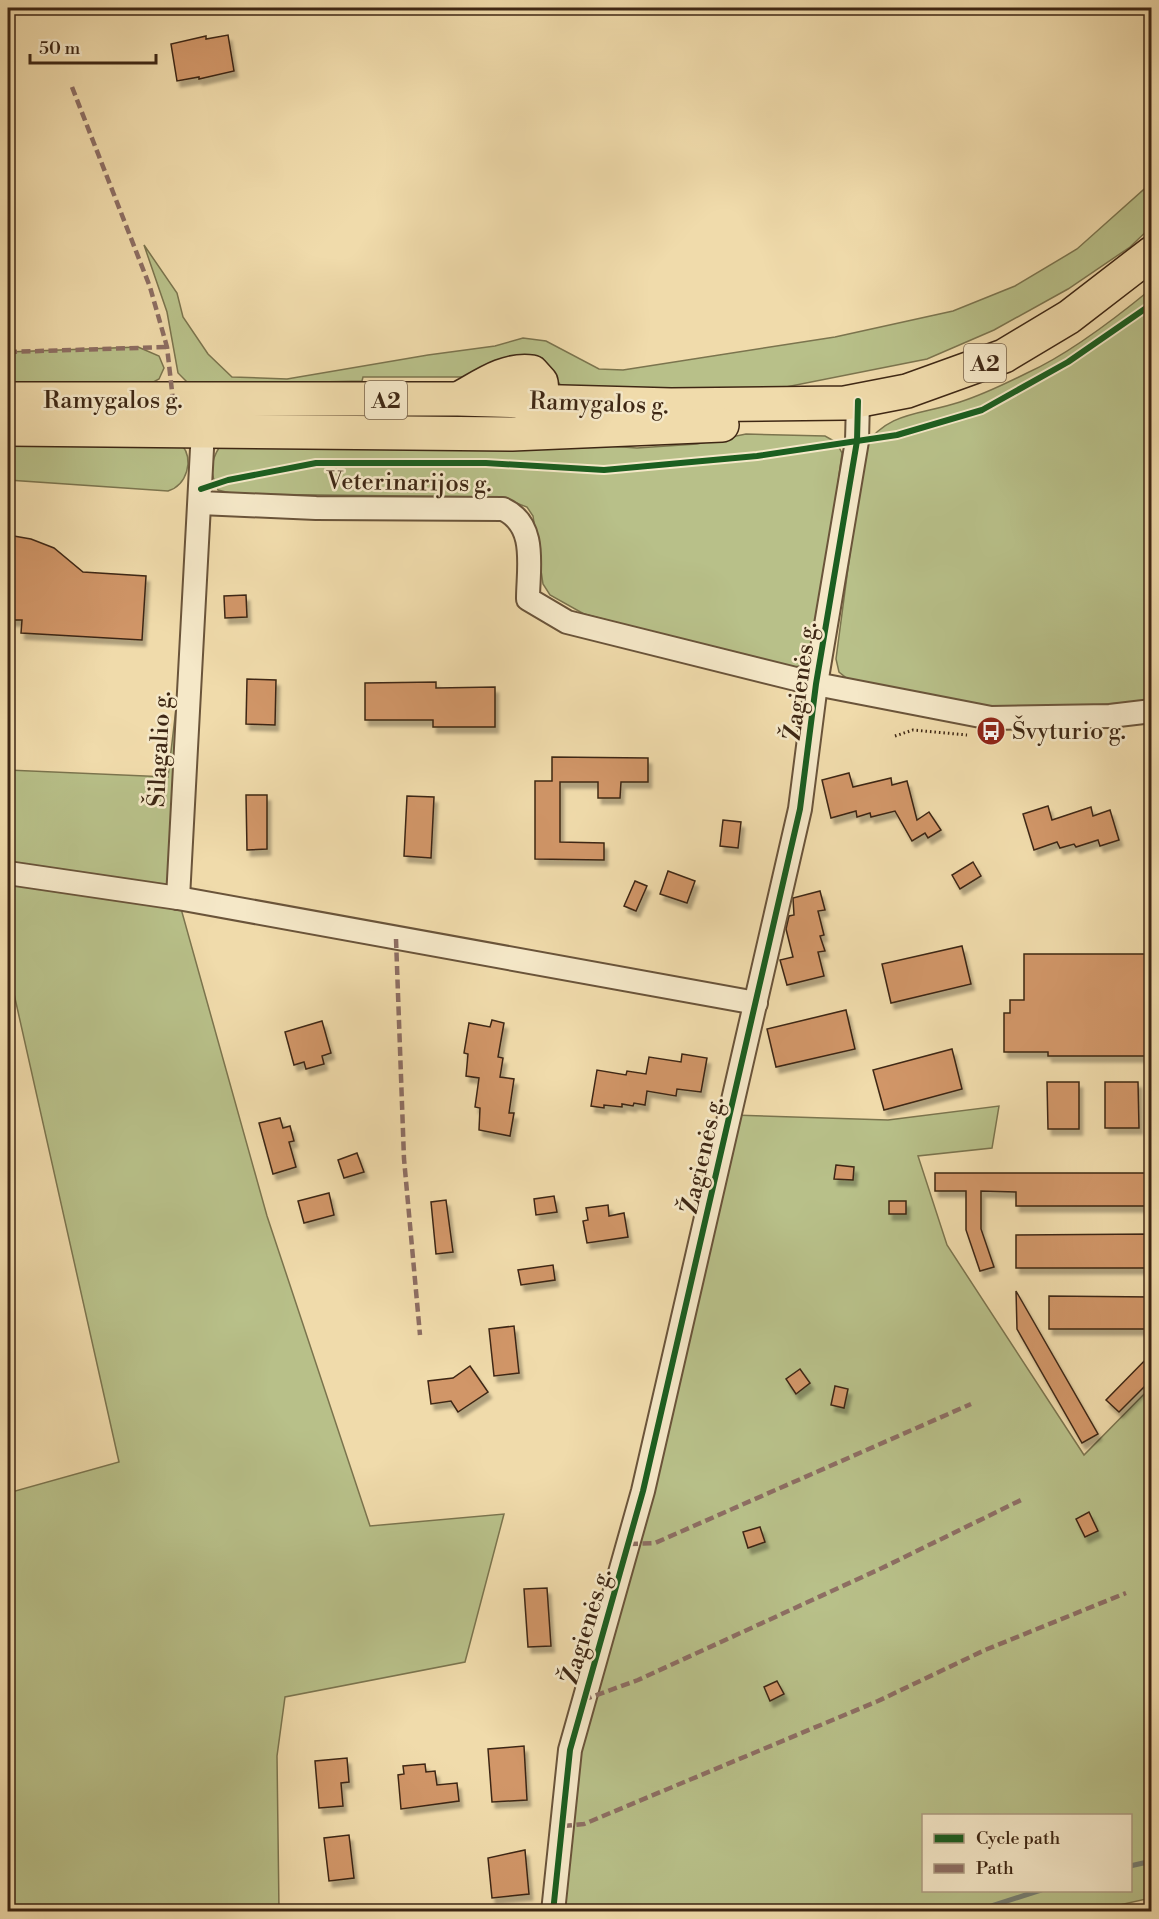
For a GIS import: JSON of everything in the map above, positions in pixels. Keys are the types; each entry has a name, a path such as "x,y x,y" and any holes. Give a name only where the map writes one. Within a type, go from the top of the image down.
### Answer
{"highway":[{"name":"Ramygalos g.","path":"8,399 458,399 487,383 520,370 532,372 541,382 543,401 671,405 852,402 907,391 1004,356 1076,312 1152,253"},
{"path":"512,434 528,422 543,401"},
{"name":"A2","path":"8,429 512,434 734,424 852,402"}],"street":[{"name":"Žagienės g.","path":"553,1911 570,1750 643,1491 800,809 816,684 857,441 852,402"},
{"name":"Šilagalio g.","path":"178,898 202,430"},
{"name":"Veterinarijos g.","path":"200,503 316,508 503,509 513,513 525,529 528,541 528,599 567,622 816,684"},
{"path":"816,684 991,718 1110,716 1152,711"},
{"path":"8,873 178,898 756,1003"}],"green space":[{"path":"1151,183 1151,227 1130,247 1068,289 994,330 927,359 756,393 561,386 542,358 531,355 516,356 469,377 363,377 362,381 319,382 278,387 190,385 178,373 167,312 144,245 177,293 183,317 208,354 232,377 287,379 495,346 523,338 546,341 599,369 623,370 835,337 953,311 1015,286 1077,249"},
{"path":"1151,289 1151,701 1020,710 964,707 849,680 839,672 836,659 864,447 873,435 895,420 968,399 1042,365 1091,335"},
{"path":"138,347 159,356 164,368 159,379 148,385 8,386 8,352"},
{"path":"746,434 825,436 836,442 842,453 816,649 803,665 790,668 584,614 550,595 543,584 533,516 527,507 501,497 234,494 218,490 212,468 220,446 553,442 637,448 697,444"},
{"path":"8,439 182,445 186,451 188,465 184,478 175,488 168,491 8,480"},
{"path":"200,503 178,898 267,1216 370,1526 504,1514 465,1662 285,1697 277,1756 279,1911 8,1912 8,1493 119,1462 8,967 8,770 168,777"},
{"path":"999,1106 992,1148 918,1156 947,1245 1084,1455 1151,1387 1151,1898 1088,1912 557,1912 580,1731 733,1115 888,1120"}],"building":[{"path":"228,35 234,71 199,79 199,77 177,81 171,44 206,36 206,39"},
{"path":"8,535 31,539 54,548 83,572 146,576 142,640 21,633 22,620 8,620"},
{"path":"246,595 247,617 225,618 224,596"},
{"path":"247,679 276,680 275,725 246,724"},
{"path":"436,682 436,688 495,687 495,727 433,727 433,720 365,720 365,683"},
{"path":"552,757 648,758 648,782 621,782 620,798 598,798 598,782 560,782 560,842 604,843 604,860 535,859 535,781 552,781"},
{"path":"849,773 853,787 891,778 892,785 907,781 917,820 929,812 941,830 928,838 925,833 912,841 895,811 871,817 870,813 857,817 856,811 831,818 822,780"},
{"path":"246,795 267,795 267,849 247,850"},
{"path":"407,796 434,797 431,858 404,856"},
{"path":"1048,806 1052,820 1091,807 1093,816 1110,810 1119,840 1100,846 1098,840 1076,847 1074,844 1060,848 1057,842 1034,850 1023,814"},
{"path":"723,820 741,822 738,848 720,846"},
{"path":"973,862 981,876 960,889 952,875"},
{"path":"668,871 695,881 687,903 660,894"},
{"path":"635,881 647,886 636,911 624,906"},
{"path":"820,891 825,910 818,911 824,935 820,936 825,951 818,952 824,976 787,985 780,960 793,957 786,929 789,916 794,915 793,898"},
{"path":"962,946 971,984 891,1003 882,964"},
{"path":"1024,954 1152,954 1152,1056 1048,1056 1048,1052 1004,1052 1004,1013 1010,1013 1010,1000 1024,1000"},
{"path":"846,1010 855,1049 776,1067 767,1029"},
{"path":"492,1020 504,1023 498,1057 503,1058 500,1077 514,1079 509,1113 514,1113 510,1136 479,1130 480,1108 475,1107 479,1078 466,1076 468,1054 464,1053 469,1023 490,1027"},
{"path":"322,1021 331,1053 322,1056 324,1064 306,1069 304,1062 294,1065 285,1032"},
{"path":"952,1049 962,1089 884,1110 873,1070"},
{"path":"682,1054 707,1058 701,1092 677,1089 676,1096 647,1091 645,1105 622,1104 622,1107 604,1105 604,1108 591,1106 597,1070 626,1075 627,1071 646,1074 649,1057 681,1062"},
{"path":"1047,1082 1079,1082 1079,1129 1048,1129"},
{"path":"1105,1082 1138,1082 1139,1128 1105,1128"},
{"path":"280,1118 283,1128 290,1126 294,1141 289,1142 296,1167 273,1174 259,1123"},
{"path":"357,1153 364,1172 344,1178 338,1160"},
{"path":"836,1165 854,1167 853,1180 834,1179"},
{"path":"935,1173 1152,1173 1152,1206 1016,1206 1016,1192 981,1191 981,1229 994,1267 980,1271 966,1230 966,1191 935,1191"},
{"path":"329,1193 334,1215 304,1223 298,1201"},
{"path":"554,1196 557,1212 536,1215 534,1199"},
{"path":"446,1200 453,1252 436,1254 431,1202"},
{"path":"889,1201 906,1201 906,1214 889,1214"},
{"path":"608,1205 609,1216 624,1213 628,1237 587,1243 583,1221 588,1220 586,1208"},
{"path":"1152,1234 1152,1268 1016,1268 1016,1235"},
{"path":"553,1265 555,1280 521,1285 518,1270"},
{"path":"1016,1291 1098,1434 1082,1443 1017,1329"},
{"path":"1049,1296 1152,1297 1152,1315 1145,1315 1145,1329 1049,1329"},
{"path":"514,1326 519,1373 494,1376 489,1329"},
{"path":"1152,1353 1152,1379 1119,1412 1106,1400"},
{"path":"470,1366 488,1392 458,1412 451,1401 431,1404 428,1381 453,1378"},
{"path":"800,1369 810,1383 796,1394 786,1379"},
{"path":"835,1386 848,1389 844,1408 831,1405"},
{"path":"1089,1512 1098,1531 1085,1537 1076,1519"},
{"path":"760,1527 765,1542 748,1548 743,1532"},
{"path":"547,1588 551,1646 528,1647 524,1589"},
{"path":"777,1681 784,1694 770,1701 764,1687"},
{"path":"524,1746 527,1800 492,1802 488,1749"},
{"path":"347,1758 349,1782 341,1783 343,1806 319,1808 315,1761"},
{"path":"425,1764 426,1772 435,1771 437,1785 457,1783 459,1801 401,1809 398,1775 404,1774 403,1766"},
{"path":"349,1835 354,1878 329,1881 324,1838"},
{"path":"525,1850 529,1894 492,1898 488,1858"}],"waterway":[{"path":"1132,1866 1152,1861"},
{"path":"973,1912 1035,1892"}],"marked path":[{"path":"72,87 150,287 167,347 173,400"},
{"path":"8,352 167,347"},
{"path":"396,939 404,1159 420,1335"},
{"path":"629,1544 655,1543 971,1404"},
{"path":"583,1700 638,1680 882,1568 1021,1500"},
{"path":"563,1826 584,1824 878,1701 985,1650 1126,1593"}],"cycle path":[{"path":"201,489 228,480 316,463 486,463 604,470 757,456 897,435 982,410 1068,362 1152,304"},
{"path":"553,1912 570,1750 643,1491 800,809 816,684 857,441 858,401"}],"place":[{"name":"Švyturio g.","path":"991,731"}]}
